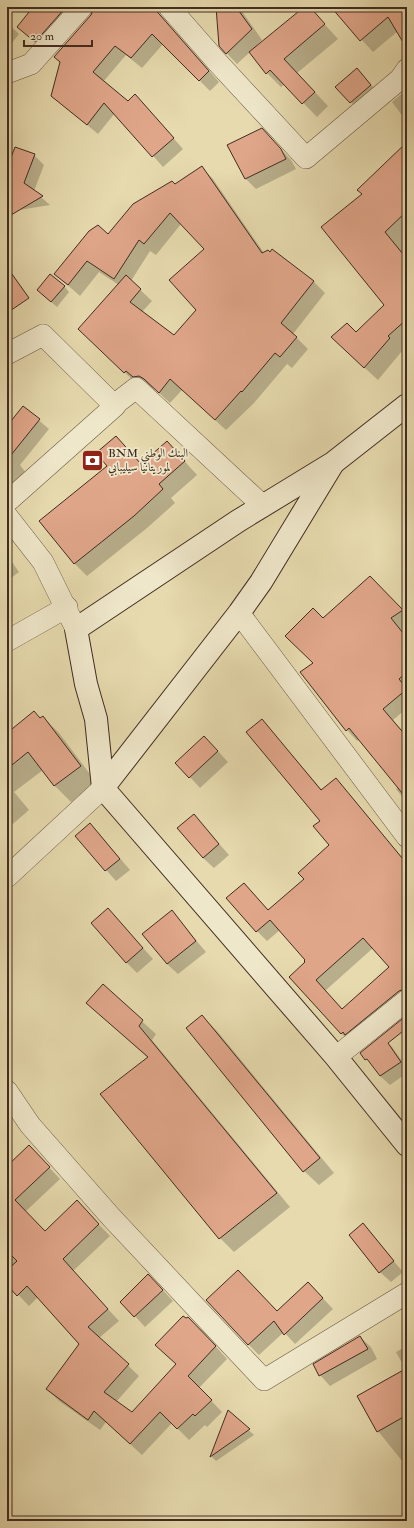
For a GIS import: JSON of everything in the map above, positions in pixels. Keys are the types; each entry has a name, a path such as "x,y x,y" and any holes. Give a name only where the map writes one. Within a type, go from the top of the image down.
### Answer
{"street":[{"path":"7,73 31,64 82,7"},
{"path":"169,7 219,64 306,158 400,79 407,69"},
{"path":"7,354 43,335 114,405"},
{"path":"7,502 115,406 114,405 136,388 263,506"},
{"path":"76,629 263,506 333,462 407,405"},
{"path":"7,878 103,788 240,613 261,582 333,462"},
{"path":"7,516 43,562 67,607 76,629 86,684 96,719 103,788 336,1057 407,1145"},
{"path":"7,641 67,607"},
{"path":"240,613 407,837"},
{"path":"336,1057 407,1000"},
{"path":"7,1091 30,1125 106,1211 264,1380 407,1293"}],"building":[{"path":"33,7 66,7 35,42 17,27"},
{"path":"94,7 153,7 209,71 199,81 152,34 131,58 115,46 93,72 128,101 135,94 174,138 152,157 104,103 87,125 51,96 60,62 54,57 91,15"},
{"path":"216,7 236,7 252,29 226,54 219,46"},
{"path":"304,7 310,7 325,24 284,59 315,92 302,104 270,70 266,74 249,52"},
{"path":"331,7 407,7 407,49 388,17 360,41"},
{"path":"357,68 371,85 350,103 335,87"},
{"path":"262,128 281,149 286,159 245,179 227,145"},
{"path":"407,142 407,211 385,232 407,259 407,319 388,336 390,338 364,368 331,337 347,323 356,332 384,305 321,227 362,194 357,190"},
{"path":"15,147 35,154 24,183 43,196 11,215 9,222 7,222 7,168"},
{"path":"202,166 262,253 268,250 270,252 272,249 314,281 281,323 297,337 280,357 275,353 242,392 241,391 215,420 170,379 159,393 139,376 133,377 126,371 124,373 78,329 126,275 141,289 130,302 174,335 196,310 169,280 204,249 170,213 144,244 139,240 114,279 87,261 68,285 54,274 89,231 98,225 108,234 133,204 172,181 175,184"},
{"path":"7,267 29,298 7,313"},
{"path":"50,274 65,286 51,302 37,290"},
{"path":"23,406 40,419 7,460 7,426"},
{"path":"116,436 141,464 167,441 185,461 159,484 163,489 134,516 74,564 39,521 107,466 96,453"},
{"path":"370,576 403,610 391,618 407,638 407,672 399,679 407,689 383,709 407,737 407,799 349,728 346,731 300,672 313,663 285,636 313,608 323,618"},
{"path":"34,711 40,718 43,716 81,766 54,786 28,752 7,769 7,733"},
{"path":"262,719 321,790 336,778 407,864 407,988 399,991 345,1035 343,1032 341,1034 289,977 305,962 305,960 270,920 256,932 226,898 244,883 268,910 304,879 298,873 329,845 313,826 320,821 246,732","holes":["363,938 389,967 342,1009 316,980"]},
{"path":"204,736 218,751 189,778 175,763"},
{"path":"194,814 219,844 203,858 177,828"},
{"path":"90,823 120,859 105,871 75,836"},
{"path":"108,908 143,948 126,963 91,923"},
{"path":"172,910 196,941 167,964 142,934"},
{"path":"103,984 143,1020 139,1026 277,1193 219,1239 100,1094 148,1057 86,1003"},
{"path":"202,1015 320,1158 303,1172 186,1028"},
{"path":"407,1015 407,1028 388,1043 401,1062 380,1076 367,1059 365,1060 360,1053"},
{"path":"29,1145 50,1167 15,1200 45,1231 77,1200 99,1224 63,1259 108,1309 88,1327 129,1364 104,1392 132,1412 176,1364 155,1345 183,1316 186,1318 188,1317 216,1346 188,1376 212,1400 195,1416 193,1414 177,1429 160,1412 130,1444 94,1411 88,1420 46,1389 79,1344 27,1286 17,1296 7,1285 7,1270 17,1261 7,1251 7,1166"},
{"path":"363,1223 394,1261 379,1273 349,1235"},
{"path":"238,1270 277,1311 308,1282 323,1298 284,1335 274,1321 248,1345 206,1300"},
{"path":"148,1274 163,1290 134,1317 120,1302"},
{"path":"360,1336 368,1349 319,1376 313,1364"},
{"path":"407,1368 407,1415 377,1432 357,1396"},
{"path":"228,1410 250,1429 210,1457"}],"place":[{"name":"BNM البنك الوطني لموريتانيا سيليبابي","path":"93,460"}]}
